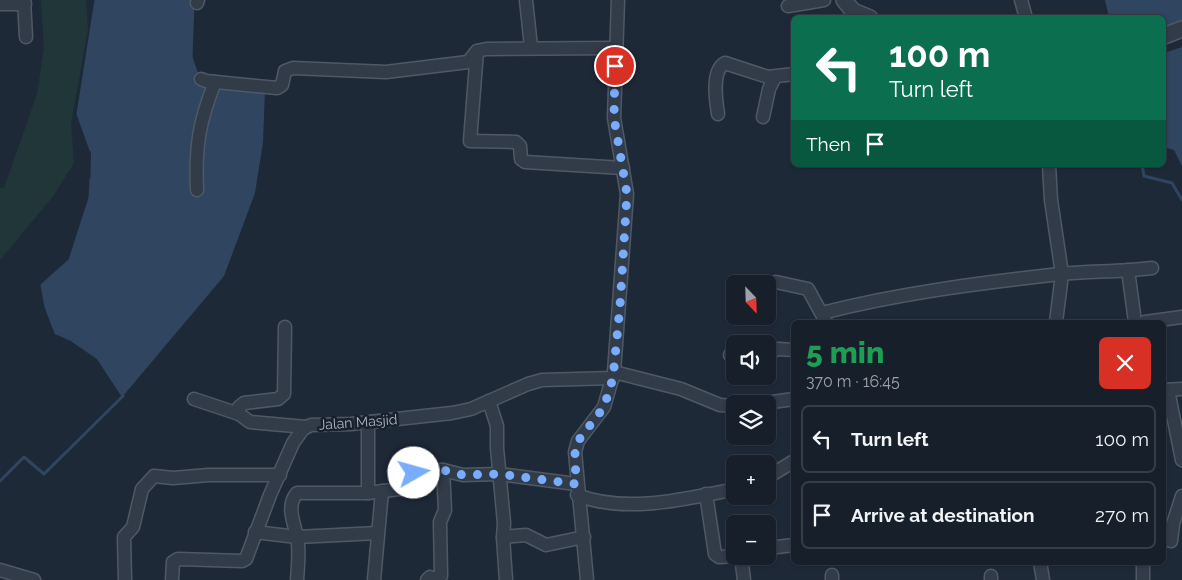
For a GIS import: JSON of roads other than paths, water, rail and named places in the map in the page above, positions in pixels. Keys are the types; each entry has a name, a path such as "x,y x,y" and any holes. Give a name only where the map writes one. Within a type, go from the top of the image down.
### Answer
{"street":[{"path":"526,0 531,47"},
{"path":"587,580 584,538 577,490 575,452 578,441 604,407 613,375 626,218 627,194 614,118 618,0"},
{"path":"788,6 824,0"},
{"path":"844,0 853,11 863,15"},
{"path":"1021,0 1025,15"},
{"path":"0,4 24,2 26,37"},
{"path":"1166,35 1182,29"},
{"path":"200,79 215,83 280,88 284,71 293,68 386,72 468,62 477,51 531,47 615,48"},
{"path":"477,51 470,141 516,142 520,146 521,159 525,162 623,168"},
{"path":"718,114 716,84 722,65 731,64 768,77 791,74"},
{"path":"763,117 769,89 775,77"},
{"path":"197,190 195,156 198,132 215,83"},
{"path":"1049,167 1051,200 1062,274 1056,320"},
{"path":"776,282 808,290 824,318 864,302 934,290 1062,274 1152,268"},
{"path":"1128,270 1135,320"},
{"path":"1157,320 1182,316"},
{"path":"239,414 239,407 244,403 278,399 284,394 285,327"},
{"path":"776,350 791,350"},
{"name":"Jalan Masjid","path":"172,580 173,562 178,558 242,561 249,554 255,532 297,435 306,427 319,423 368,422 452,413 470,409 542,380 613,375 682,389 720,405 726,405"},
{"path":"1182,389 1166,390 1182,460"},
{"path":"194,399 239,414 250,422 306,427"},
{"path":"776,401 791,399"},
{"path":"489,401 497,426 506,580"},
{"path":"368,422 368,493"},
{"path":"776,471 791,463"},
{"path":"297,580 297,537 291,507 292,499 297,494 368,493 409,486 416,470 443,470 463,475 499,474 577,490 603,503 619,504 726,491"},
{"path":"427,580 431,577 439,579 441,576 440,522 445,510 443,470"},
{"path":"125,580 124,537 133,527 142,489 154,476 173,478 210,475 280,475"},
{"path":"374,580 382,491"},
{"path":"706,494 715,554 719,557 726,557"},
{"path":"1171,541 1173,524 1182,496"},
{"path":"255,532 297,537 378,533"},
{"path":"503,537 526,535 546,545 584,538"},
{"path":"776,547 791,545"},
{"path":"742,565 744,580"},
{"path":"1040,565 1043,580"},
{"path":"1143,565 1143,580"},
{"path":"0,570 34,580"}],"water":[{"path":"96,0 193,0 191,57 198,82 265,90 263,142 255,193 224,276 123,396 98,358 72,340 56,333 46,307 42,285 70,260 90,198 91,151 78,114"},
{"path":"1105,0 1182,0 1182,22 1166,27 1166,15 1109,15"},
{"path":"1182,47 1182,166 1174,150 1166,148 1166,52"}],"waterway":[{"path":"91,150 78,114 96,0"},
{"path":"193,4 191,57 196,72"},
{"path":"1142,167 1144,176 1172,183 1182,200"},
{"path":"0,481 24,457 44,474 123,396 98,358 72,340 56,333 46,307 42,285 70,260 90,198 91,179"}]}
